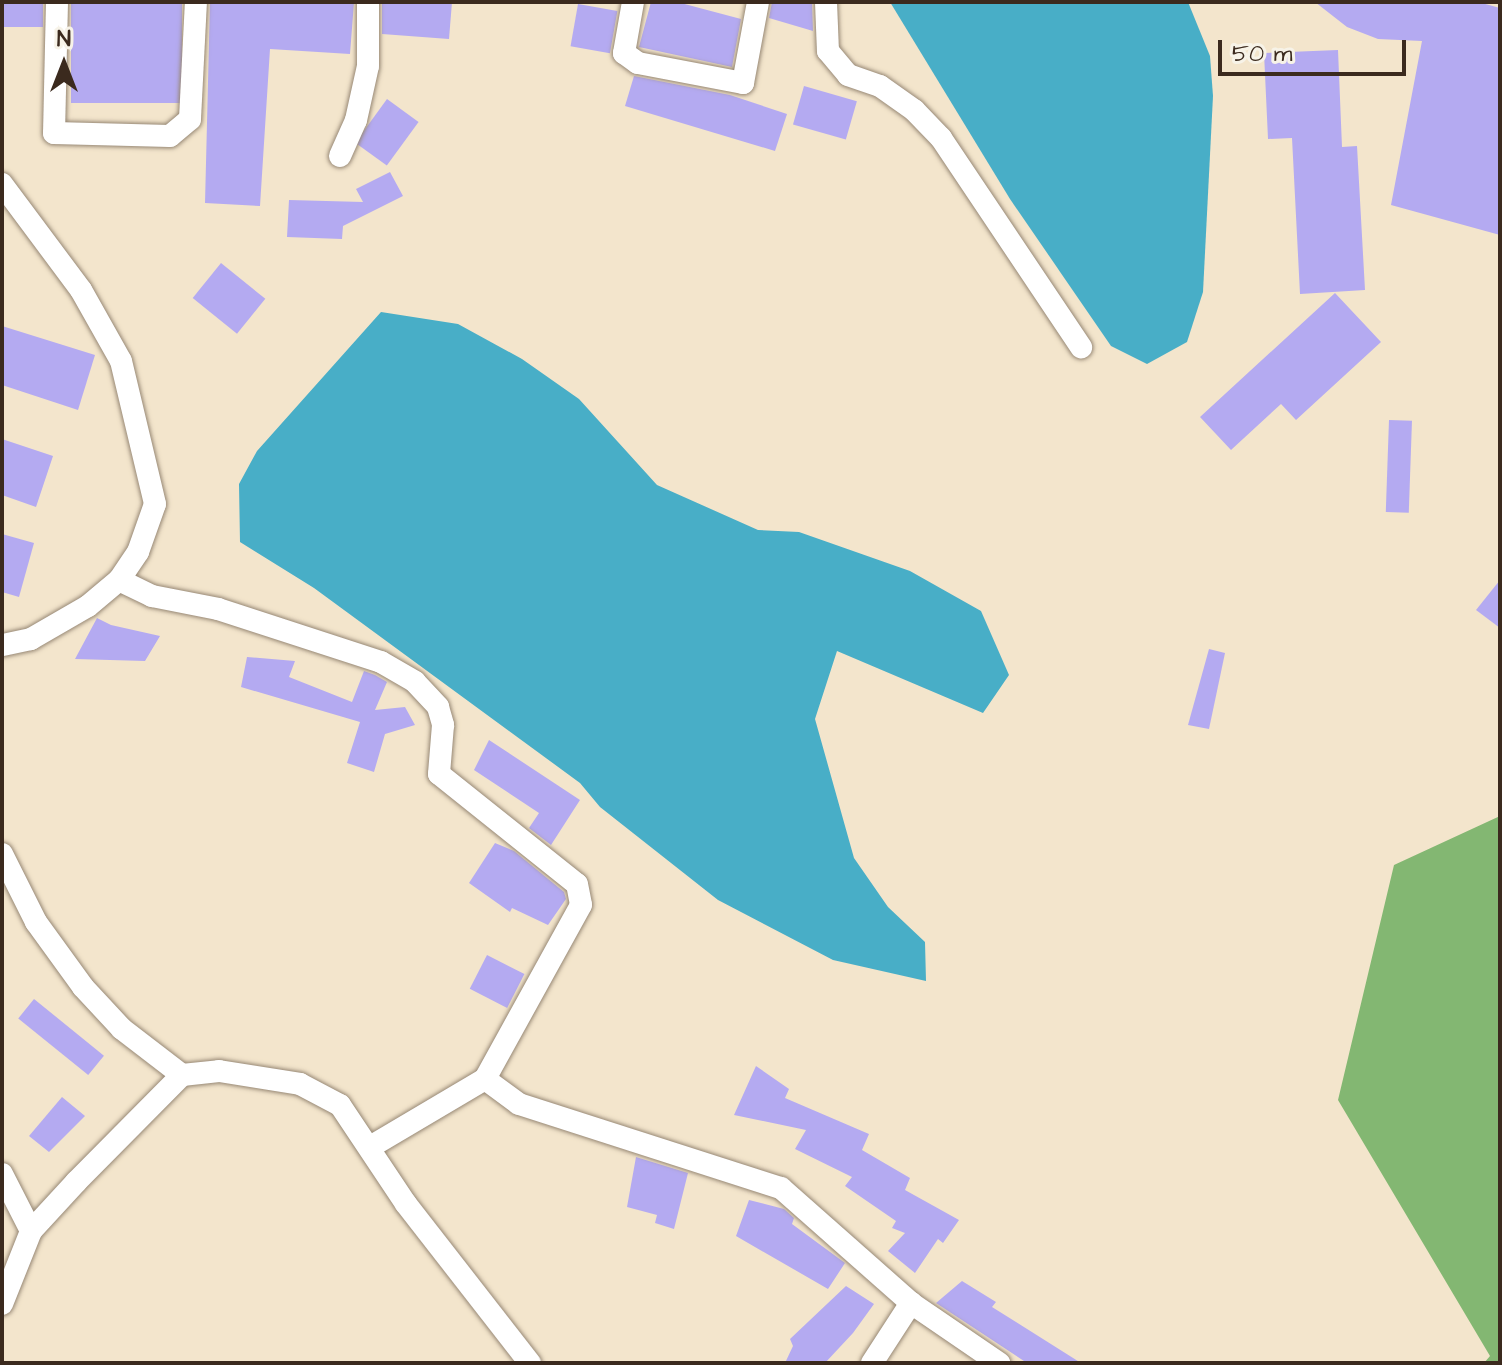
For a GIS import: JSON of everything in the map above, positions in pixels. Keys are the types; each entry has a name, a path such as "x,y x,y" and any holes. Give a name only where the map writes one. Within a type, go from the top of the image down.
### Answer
{"street":[{"path":"57,2 54,133 170,136 190,119 196,2"},
{"path":"340,156 356,120 368,66 368,2"},
{"path":"633,2 624,53 638,63 743,83 758,2"},
{"path":"826,2 828,51 848,75 880,86 914,110 941,138 1081,347"},
{"path":"2,184 81,290 121,361 155,504 138,552 119,580 88,606 31,639 2,645"},
{"path":"119,580 152,596 218,609 357,653 415,682 438,707 443,725 439,774 577,884 581,905 485,1079 370,1147"},
{"path":"2,854 36,922 83,987 122,1029 182,1075"},
{"path":"2,1304 31,1231 182,1075 219,1071 300,1084 340,1105 406,1204 530,1363"},
{"path":"485,1079 519,1104 781,1188 911,1303 999,1363"},
{"path":"2,1174 31,1231"},
{"path":"872,1363 911,1303"}],"green space":[{"path":"1500,816 1500,1363 1484,1363 1490,1356 1338,1100 1394,865"}],"water":[{"path":"890,2 1188,2 1210,56 1213,96 1203,292 1187,342 1147,364 1111,346 1010,199"},
{"path":"381,312 458,324 522,359 579,399 657,485 758,530 799,532 910,571 981,611 1009,675 983,713 837,651 815,719 854,858 888,907 925,942 926,981 833,960 718,900 600,807 580,783 314,588 240,542 239,484 257,451"}],"building":[{"path":"2,2 43,2 43,27 2,27"},
{"path":"71,2 182,2 182,103 71,103"},
{"path":"210,2 354,2 350,54 270,49 260,206 205,203"},
{"path":"382,2 452,2 449,39 382,34"},
{"path":"651,2 677,2 741,19 732,67 639,47"},
{"path":"772,2 812,2 813,31 769,18"},
{"path":"1315,2 1478,2 1500,8 1500,235 1391,205 1422,41 1378,39 1347,27"},
{"path":"578,4 617,11 610,53 571,46"},
{"path":"1338,50 1342,147 1357,146 1365,290 1300,294 1292,138 1268,139 1264,53"},
{"path":"634,76 730,95 787,114 775,151 625,106"},
{"path":"804,86 857,101 846,140 793,124"},
{"path":"387,99 419,122 387,166 355,143"},
{"path":"390,172 403,196 343,226 342,239 287,237 289,200 363,202 356,189"},
{"path":"221,263 265,299 237,334 193,298"},
{"path":"1335,293 1381,342 1296,420 1281,404 1231,450 1200,417"},
{"path":"2,326 95,355 78,410 2,385"},
{"path":"1389,420 1412,421 1409,513 1386,512"},
{"path":"2,439 53,456 36,507 2,495"},
{"path":"2,534 34,543 19,597 2,592"},
{"path":"1500,580 1500,628 1476,610"},
{"path":"97,618 111,625 160,636 145,661 75,659"},
{"path":"1209,649 1225,653 1209,729 1188,725"},
{"path":"247,657 295,661 289,677 352,702 364,671 375,675 387,682 375,710 405,707 415,725 385,734 374,772 347,763 360,722 241,687"},
{"path":"489,740 580,800 551,845 529,828 539,813 474,770"},
{"path":"495,843 514,851 564,892 566,899 548,925 512,908 510,912 469,883"},
{"path":"487,955 524,974 507,1008 470,989"},
{"path":"34,999 104,1056 88,1075 18,1018"},
{"path":"756,1066 789,1089 785,1098 869,1134 862,1150 910,1178 905,1190 959,1220 943,1243 938,1239 915,1273 888,1251 905,1233 892,1228 896,1221 845,1186 852,1177 795,1149 806,1130 734,1115"},
{"path":"62,1097 85,1116 49,1152 29,1136"},
{"path":"636,1157 688,1173 674,1229 655,1223 657,1215 627,1207"},
{"path":"749,1200 784,1209 794,1218 792,1224 845,1263 828,1289 736,1236"},
{"path":"962,1281 996,1302 992,1307 1081,1363 1027,1363 936,1303"},
{"path":"846,1286 874,1304 853,1333 825,1363 785,1363 793,1346 790,1339"}]}
